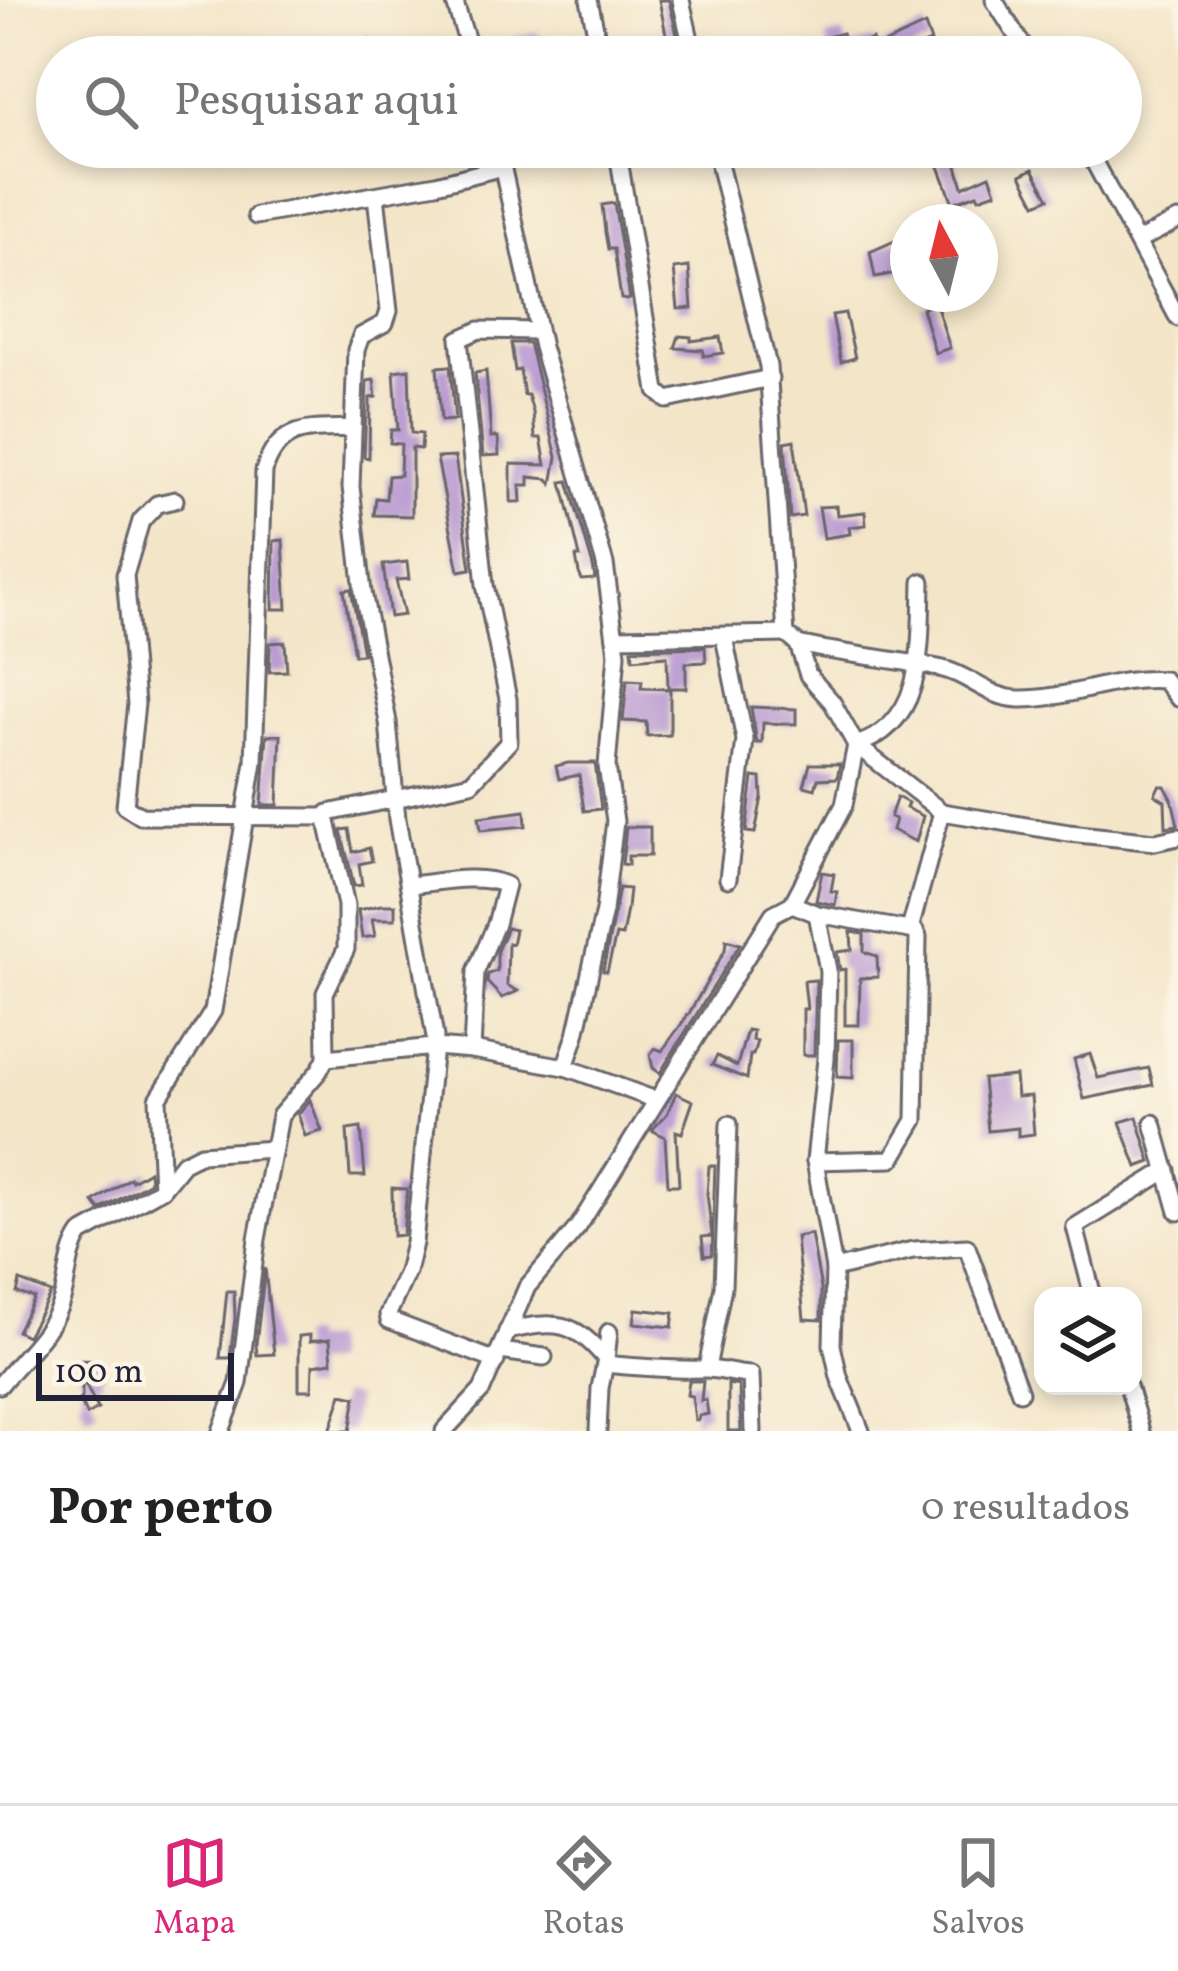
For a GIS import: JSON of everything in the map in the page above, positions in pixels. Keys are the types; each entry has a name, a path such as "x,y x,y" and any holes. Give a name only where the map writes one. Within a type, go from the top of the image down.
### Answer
{"street":[{"path":"454,0 465,36"},
{"path":"589,0 597,36"},
{"path":"680,0 689,36"},
{"path":"994,0 1017,36"},
{"path":"256,216 376,196 499,168"},
{"path":"503,168 538,331 605,564 615,637 615,707 607,766 615,821 604,911 565,1067"},
{"path":"620,168 661,398 770,378"},
{"path":"720,168 770,378 778,475 777,544 792,639 808,674 832,702 856,745 942,812 1155,842 1178,837"},
{"path":"1098,168 1178,318"},
{"path":"376,196 389,311 385,323 361,336 356,350 351,487 362,592 388,722 434,1047 414,1243 389,1320 498,1356 544,1357"},
{"path":"1138,241 1178,220"},
{"path":"176,500 157,505 141,521 125,574 136,704 125,806 141,816 326,817 471,783 509,742 511,720 485,585 460,339 478,330 538,331"},
{"path":"162,1189 158,1099 213,1011 254,762 264,470 270,452 282,439 300,431 353,428"},
{"path":"856,745 879,738 902,712 920,668 922,582"},
{"path":"615,637 792,639 920,668 946,669 991,694 1014,699 1055,698 1137,678 1164,680 1178,698"},
{"path":"724,637 746,740 728,879"},
{"path":"444,1431 482,1390 527,1287 578,1227 773,914 792,904 844,805 856,745"},
{"path":"910,929 942,812"},
{"path":"221,1431 239,1383 280,1116 326,1058 325,993 346,949 348,928 339,866 326,817"},
{"path":"410,885 456,880 506,885 476,971 472,1050"},
{"path":"792,904 817,914 910,929 918,937 915,1120 892,1159 815,1161"},
{"path":"817,914 828,970 826,1059 815,1161 834,1269 832,1345 838,1377 861,1431"},
{"path":"326,1058 434,1047 472,1050 565,1067 656,1100"},
{"path":"1153,1123 1178,1212"},
{"path":"707,1368 723,1287 729,1124"},
{"path":"0,1385 49,1327 81,1234 162,1189 184,1163 201,1154 272,1149"},
{"path":"1091,1287 1076,1226 1167,1170"},
{"path":"834,1269 913,1250 967,1247 1020,1392"},
{"path":"507,1331 568,1325 587,1337 606,1362 751,1375 753,1431"},
{"path":"598,1431 609,1332"},
{"path":"1130,1395 1141,1431"}],"building":[{"path":"659,0 669,0 677,36 666,36"},
{"path":"925,25 929,36 901,36"},
{"path":"940,168 958,168 963,187 990,175 996,192 953,203"},
{"path":"1033,169 1049,198 1036,204 1021,175"},
{"path":"614,203 627,300 621,299 614,249 608,249 605,232 602,205"},
{"path":"890,243 890,274 875,277 870,252"},
{"path":"689,267 692,308 678,309 674,269"},
{"path":"923,312 939,312 950,348 935,353"},
{"path":"845,313 855,358 841,362 832,315"},
{"path":"679,336 691,337 691,341 720,337 723,353 703,356 703,350 675,348"},
{"path":"511,343 529,343 557,457 552,484 548,479 529,477 529,485 520,485 521,502 511,502 511,464 546,465 520,370 515,371"},
{"path":"450,366 455,420 441,421 437,367"},
{"path":"409,369 411,433 422,434 421,449 412,448 412,516 374,515 376,498 386,499 388,476 400,475 401,444 390,443 391,430 398,430 394,371"},
{"path":"486,371 491,437 498,437 499,455 483,456 475,373"},
{"path":"374,380 369,458 364,457 367,381"},
{"path":"794,440 804,516 790,518 785,442"},
{"path":"455,457 471,569 459,571 437,458"},
{"path":"568,481 595,579 582,580 579,573 576,557 580,557 562,482"},
{"path":"836,506 837,515 865,512 866,525 849,527 850,534 824,538 819,507"},
{"path":"283,540 287,609 273,609 274,541"},
{"path":"407,562 409,579 396,580 404,615 390,617 383,565"},
{"path":"351,589 363,654 354,655 344,590"},
{"path":"285,642 287,671 269,672 270,643"},
{"path":"705,647 706,662 686,663 686,688 668,688 667,656 633,659 632,649"},
{"path":"627,680 642,681 641,688 670,689 670,735 647,736 646,722 623,721"},
{"path":"751,707 796,709 796,724 763,723 762,743 757,743"},
{"path":"267,735 281,735 278,805 262,805"},
{"path":"595,763 601,809 584,811 579,775 559,779 556,766"},
{"path":"810,764 840,764 837,778 818,779 815,789 804,786"},
{"path":"753,777 761,778 762,797 755,833 746,832"},
{"path":"1159,786 1165,786 1172,799 1178,825 1166,827 1165,801 1155,795"},
{"path":"897,797 923,816 916,842 892,830 895,819 890,817"},
{"path":"525,811 526,826 481,830 479,817"},
{"path":"626,827 650,827 650,856 628,856 628,865 622,864"},
{"path":"349,829 353,852 369,848 372,861 359,864 362,885 354,886 341,830"},
{"path":"822,872 834,874 835,905 816,901"},
{"path":"619,888 629,889 627,909 607,972 603,971"},
{"path":"395,905 395,919 372,919 375,936 362,938 358,910"},
{"path":"507,928 515,930 512,944 508,943 507,985 518,991 502,998 487,982 488,974 497,971 497,951"},
{"path":"851,932 864,934 864,952 877,956 878,977 860,978 859,1025 845,1025 845,969 840,970 837,952 852,950"},
{"path":"726,940 740,944 660,1073 653,1068 650,1055 655,1048 662,1051 690,1012"},
{"path":"816,980 814,1055 803,1055 804,981"},
{"path":"747,1030 753,1031 752,1040 757,1041 747,1079 712,1065 717,1056 737,1066"},
{"path":"838,1040 853,1040 853,1078 837,1077"},
{"path":"1090,1054 1098,1078 1149,1068 1153,1085 1084,1099 1074,1059"},
{"path":"1015,1076 1017,1097 1031,1096 1034,1134 1018,1136 1018,1128 988,1131 983,1079"},
{"path":"676,1093 693,1101 682,1133 676,1131 679,1185 668,1185 665,1137 652,1130 667,1114"},
{"path":"310,1100 322,1131 305,1136 298,1114"},
{"path":"1137,1117 1151,1162 1137,1167 1120,1122"},
{"path":"361,1128 365,1176 350,1176 347,1130"},
{"path":"709,1166 715,1166 712,1255 704,1256 702,1237 712,1236"},
{"path":"149,1171 150,1182 100,1210 94,1202 130,1178"},
{"path":"392,1188 407,1189 403,1235 393,1236"},
{"path":"811,1234 821,1320 804,1319 796,1237"},
{"path":"265,1268 274,1354 257,1355 256,1344"},
{"path":"20,1281 51,1293 27,1336 17,1331 34,1298 17,1293"},
{"path":"227,1291 234,1291 235,1318 230,1358 220,1358"},
{"path":"636,1309 674,1313 672,1327 634,1323"},
{"path":"310,1335 310,1341 330,1339 332,1362 313,1365 312,1390 299,1390 299,1336"},
{"path":"81,1360 102,1361 101,1384 85,1384 98,1409 87,1415 79,1400"},
{"path":"689,1381 703,1381 701,1401 706,1400 708,1414 698,1420 692,1396 687,1395"},
{"path":"728,1384 739,1386 741,1431 728,1431"},
{"path":"342,1394 356,1397 350,1431 330,1431"}]}
